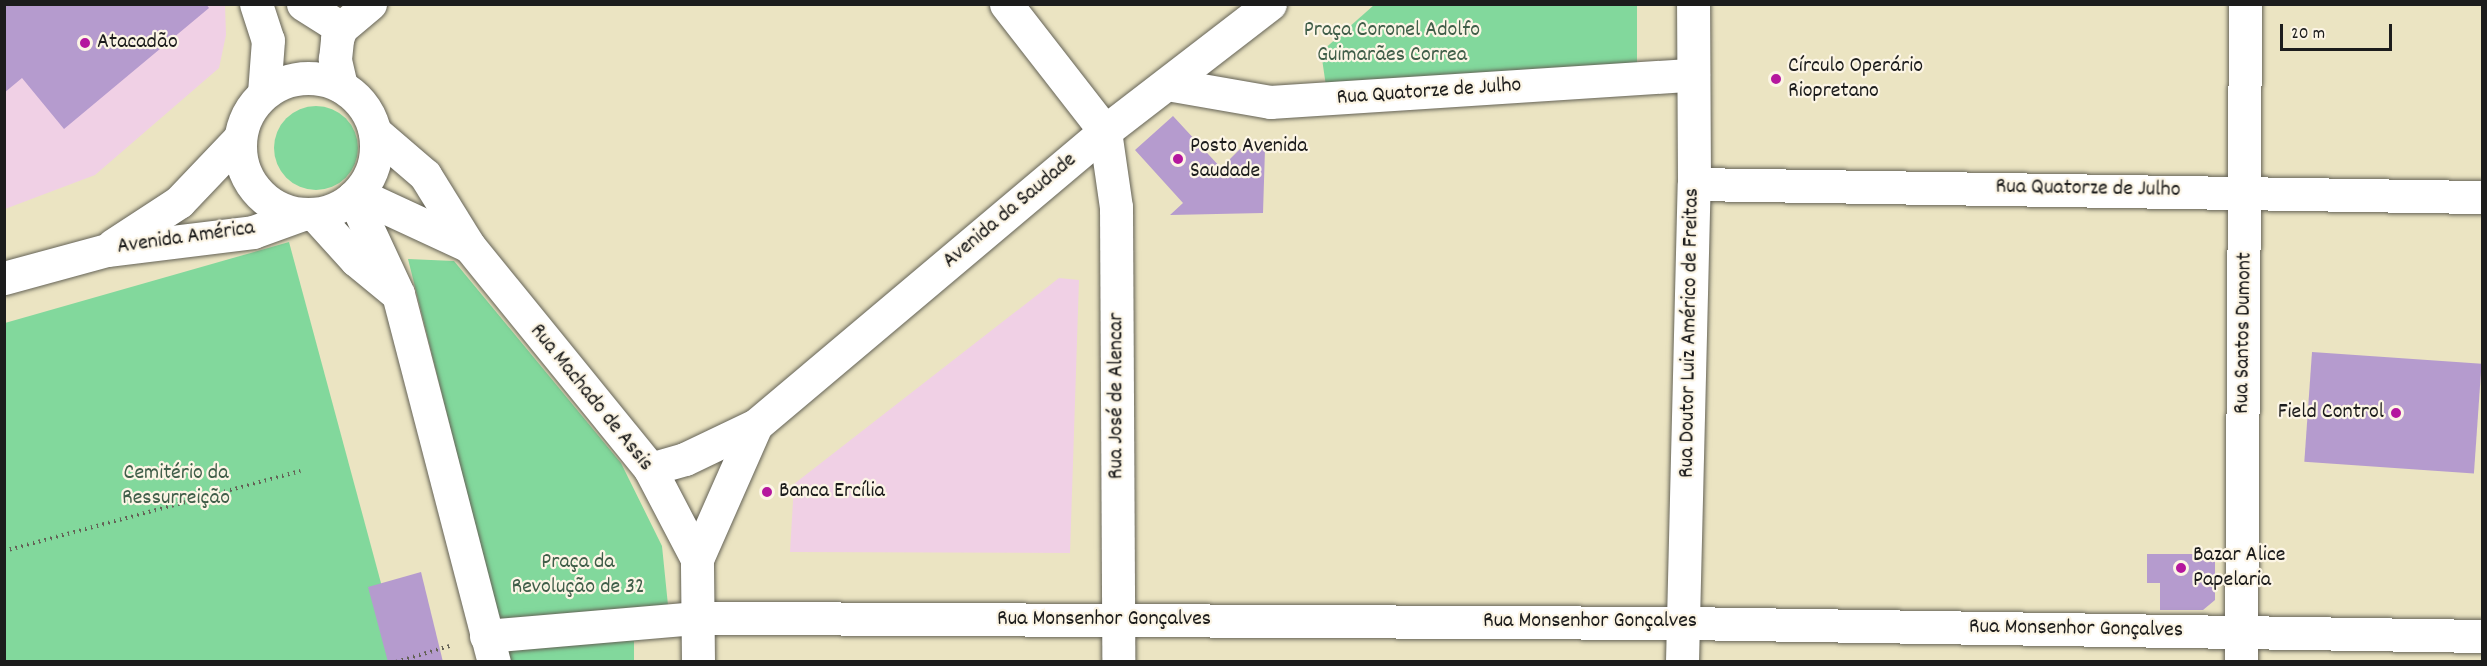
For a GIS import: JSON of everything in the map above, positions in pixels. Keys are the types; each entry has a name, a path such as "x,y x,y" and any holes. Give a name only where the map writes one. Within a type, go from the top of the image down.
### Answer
{"street":[{"path":"256,4 268,40 264,93 244,122 239,139 240,160 255,189 279,209 307,215 342,206 355,196 373,165 375,132 356,98 341,86 310,77 294,79 264,93"},
{"path":"303,4 341,28"},
{"path":"341,86 335,59 341,28 370,4"},
{"path":"1006,4 1105,131"},
{"name":"Avenida da Saudade","path":"650,469 685,459 756,425 1105,131 1270,4"},
{"name":"Rua Doutor Luiz Américo de Freitas","path":"1682,662 1694,184 1693,4"},
{"name":"Rua Santos Dumont","path":"2241,646 2246,191 2245,4"},
{"name":"Rua Quatorze de Julho","path":"1167,84 1270,102 1693,75"},
{"name":"Rua José de Alencar","path":"1105,131 1116,207 1118,662"},
{"name":"Rua Machado de Assis","path":"375,132 425,175 469,246 650,469 697,559"},
{"name":"Avenida América","path":"107,250 179,202 239,139"},
{"name":"Rua Quatorze de Julho","path":"1694,184 2246,191 2482,197"},
{"path":"355,196 398,294 490,649"},
{"name":"Rua Machado de Assis","path":"355,196 469,246"},
{"path":"307,215 356,260 398,294"},
{"name":"Avenida América","path":"4,278 107,250 253,232 307,215"},
{"name":"Avenida da Saudade","path":"697,559 756,425"},
{"path":"697,559 698,662"},
{"name":"Rua Monsenhor Gonçalves","path":"490,649 698,618 1683,622 2241,646 2482,636"}],"path":[{"path":"4,551 300,471"},
{"path":"396,662 490,649"}],"shaded area":[{"path":"5,5 225,5 226,35 219,68 95,175 5,209"},
{"path":"1059,278 1079,280 1070,553 790,552 794,484"}],"green space":[{"name":"Praça Coronel Adolfo Guimarães Correa","path":"1374,5 1637,5 1637,63 1326,86 1321,52"},
{"path":"316,106 332,109 346,118 355,132 358,148 355,164 346,178 332,187 316,190 300,187 286,178 277,164 274,148 277,132 286,118 300,109"},
{"name":"Cemitério da Ressurreição","path":"289,242 402,661 5,662 5,323"},
{"name":"Praça da Revolução de 32","path":"408,259 454,261 621,463 662,546 671,635 634,641 634,661 509,661"}],"building":[{"name":"Atacadão","path":"4,4 206,4 209,8 64,129 22,78 4,93"},
{"path":"1173,116 1221,168 1240,149 1265,149 1263,213 1170,215 1183,203 1135,150"},
{"name":"Field Control","path":"2312,352 2482,364 2474,474 2304,462"},
{"name":"Bazar Alice Papelaria","path":"2147,554 2215,554 2215,600 2203,610 2160,610 2160,583 2147,583"},
{"path":"421,572 443,662 388,662 368,587"}],"place":[{"name":"Atacadão","path":"85,43"},
{"name":"Círculo Operário Riopretano","path":"1776,79"},
{"name":"Posto Avenida Saudade","path":"1178,159"},
{"name":"Field Control","path":"2396,413"},
{"name":"Banca Ercília","path":"767,492"},
{"name":"Bazar Alice Papelaria","path":"2181,568"}]}
